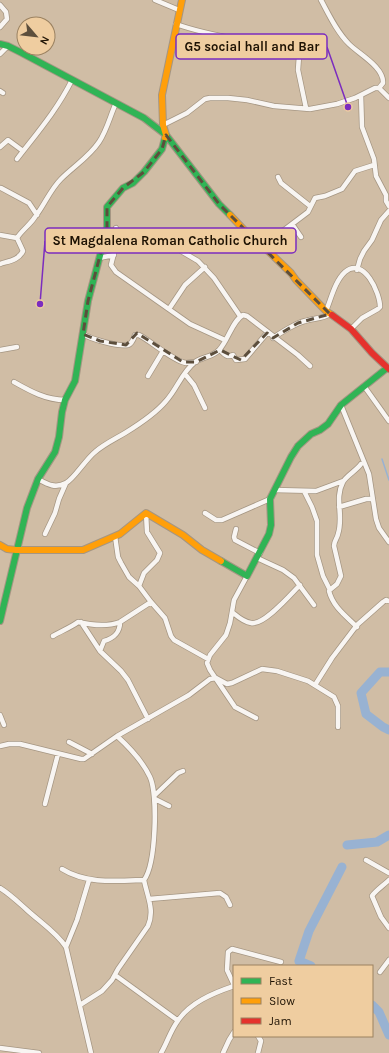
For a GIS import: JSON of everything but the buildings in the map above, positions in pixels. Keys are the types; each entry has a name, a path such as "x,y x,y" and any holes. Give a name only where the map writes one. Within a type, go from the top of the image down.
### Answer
{"street":[{"path":"155,0 179,10"},
{"path":"0,621 27,508 38,479 55,452 65,400 75,381 88,301 107,229 107,207 123,188 133,183 162,150 166,135 163,125 162,94 182,0"},
{"path":"163,125 187,113 205,99 210,98 247,100 274,106 310,109 337,104 375,88 379,88 384,83 382,74 349,44 332,22 321,0"},
{"path":"0,4 6,12 7,19 0,26"},
{"path":"176,24 203,33 245,40 274,40 290,47 299,56 298,70 306,108"},
{"path":"0,44 8,46 116,103 150,122 166,135 219,204 249,235 263,246 291,273 328,313 350,329 388,368 341,404 328,424 311,434 298,446 291,457 270,499 270,531 234,600 230,623 226,635 208,659 208,666 235,707 256,718"},
{"path":"0,54 8,46"},
{"path":"17,159 36,136 62,99 72,80"},
{"path":"379,88 389,98"},
{"path":"361,95 362,127 374,159 376,176 386,195 386,201 389,206"},
{"path":"17,238 31,223 57,183 89,156 98,144 106,130 116,103"},
{"path":"0,147 8,140 23,151"},
{"path":"263,246 308,212 315,198 325,196 342,189 355,171 374,165"},
{"path":"278,177 281,183 310,206"},
{"path":"1,188 29,203 37,214"},
{"path":"357,270 364,251 372,240 381,220 389,211"},
{"path":"292,224 301,237"},
{"path":"116,228 118,237 111,265 116,272 146,295 196,327 225,340"},
{"path":"0,235 17,238"},
{"path":"0,264 21,255 23,251 17,238"},
{"path":"181,251 198,261 214,278 240,316"},
{"path":"99,258 114,255"},
{"path":"169,309 185,285 204,268"},
{"path":"273,338 305,320 324,317 328,313 336,286 342,276 350,270 357,270 366,274 371,280 378,296 380,307 362,318 350,329"},
{"path":"83,334 100,341 126,345 131,343 135,335 139,335 163,351 183,362 189,363 196,362 220,350 240,316"},
{"path":"240,316 247,316 310,366"},
{"path":"220,350 225,355 233,355 236,360 241,360 245,358 267,332"},
{"path":"0,350 17,347"},
{"path":"148,376 163,351"},
{"path":"45,534 55,513 66,483 95,451 142,422 166,402 185,374 196,362"},
{"path":"185,374 194,385 205,408"},
{"path":"14,382 53,400 65,400"},
{"path":"364,386 389,421"},
{"path":"341,404 369,474 376,519 379,528 389,542"},
{"path":"274,490 316,491 343,481 361,464"},
{"path":"38,479 49,485 57,486 66,483"},
{"path":"330,590 337,584 342,576 334,541 338,536 340,513 338,495 343,481"},
{"path":"304,491 312,507 316,521 318,556 323,576 330,590 332,600 339,610 357,626"},
{"path":"205,513 216,520 222,520 270,499"},
{"path":"339,507 366,499 373,499"},
{"path":"0,545 4,548 16,550 83,550 100,541 120,534 146,513"},
{"path":"146,513 183,535 202,550 247,576"},
{"path":"139,586 144,573 157,560 160,553 147,532 146,513"},
{"path":"236,529 234,535 235,539 258,556 288,574 300,584 314,605"},
{"path":"115,536 118,557 121,563 129,577 139,586 166,620 171,636 174,640 208,659"},
{"path":"232,612 244,621 252,623 259,622 278,607 300,584"},
{"path":"315,685 335,654 364,618 383,602 386,600 389,601"},
{"path":"53,636 78,622 103,625 120,622 151,602"},
{"path":"80,622 100,651 121,671 128,680 148,719"},
{"path":"100,651 104,641 115,636 120,628 120,622"},
{"path":"0,746 20,744 81,760 117,736 189,695 210,678 216,678 227,684 232,684 251,674 265,669 286,674 315,685 334,697 338,706 338,727"},
{"path":"0,715 4,725"},
{"path":"80,1005 102,990 112,980 148,926 151,919 149,899 144,880 150,869 153,851 153,786 140,761 117,736"},
{"path":"69,742 92,754"},
{"path":"45,804 58,754"},
{"path":"154,797 178,773 183,771"},
{"path":"154,797 169,806"},
{"path":"366,860 389,873"},
{"path":"62,869 70,874 83,876 89,880 144,880"},
{"path":"66,947 77,920 89,880"},
{"path":"389,880 372,896 381,917 389,927"},
{"path":"0,888 13,896 27,910 43,922 66,947 91,1053"},
{"path":"149,899 220,893 226,897 230,905"},
{"path":"233,983 228,970 228,952 232,949 280,962"},
{"path":"380,972 389,960"},
{"path":"114,975 178,1020"},
{"path":"161,1053 178,1020 188,1009 216,992 233,986"},
{"path":"223,1053 233,1034"},
{"path":"258,1053 261,1041 259,1037"},
{"path":"0,1048 39,1053"}],"highlighted area":[{"path":"166,135 219,204 330,314 298,323 273,338 267,333 241,360 220,350 196,362 183,362 137,333 126,345 100,341 83,334 88,301 107,229 107,207 123,188 144,172 162,149"}],"waterway":[{"path":"382,459 389,480"},
{"path":"389,672 380,672 361,693 366,714 389,730"},
{"path":"347,845 377,842 389,835"},
{"path":"309,965 299,961 309,931 342,867"},
{"path":"373,1006 379,1012 389,1035"}],"traffic: fast":[{"path":"0,44 22,53 144,118 166,135 219,204 230,215"},
{"path":"0,621 27,508 38,479 55,452 65,400 75,381 88,301 107,229 107,207 123,188 133,183 144,172 162,149 165,138"},
{"path":"221,561 247,576 269,534 271,525 270,499 298,446 311,434 328,424 341,405 387,368"}],"traffic: slow":[{"path":"165,138 166,135 163,125 162,95 182,0"},
{"path":"230,215 249,235 263,246 291,273 326,311 332,315"},
{"path":"0,545 7,549 16,550 83,550 120,534 146,513 183,535 202,550 221,561"}],"traffic: jam":[{"path":"332,315 351,329 372,353 389,369"}],"place":[{"name":"G5 social hall and Bar","path":"348,107"},
{"name":"St Magdalena Roman Catholic Church","path":"40,304"}]}
